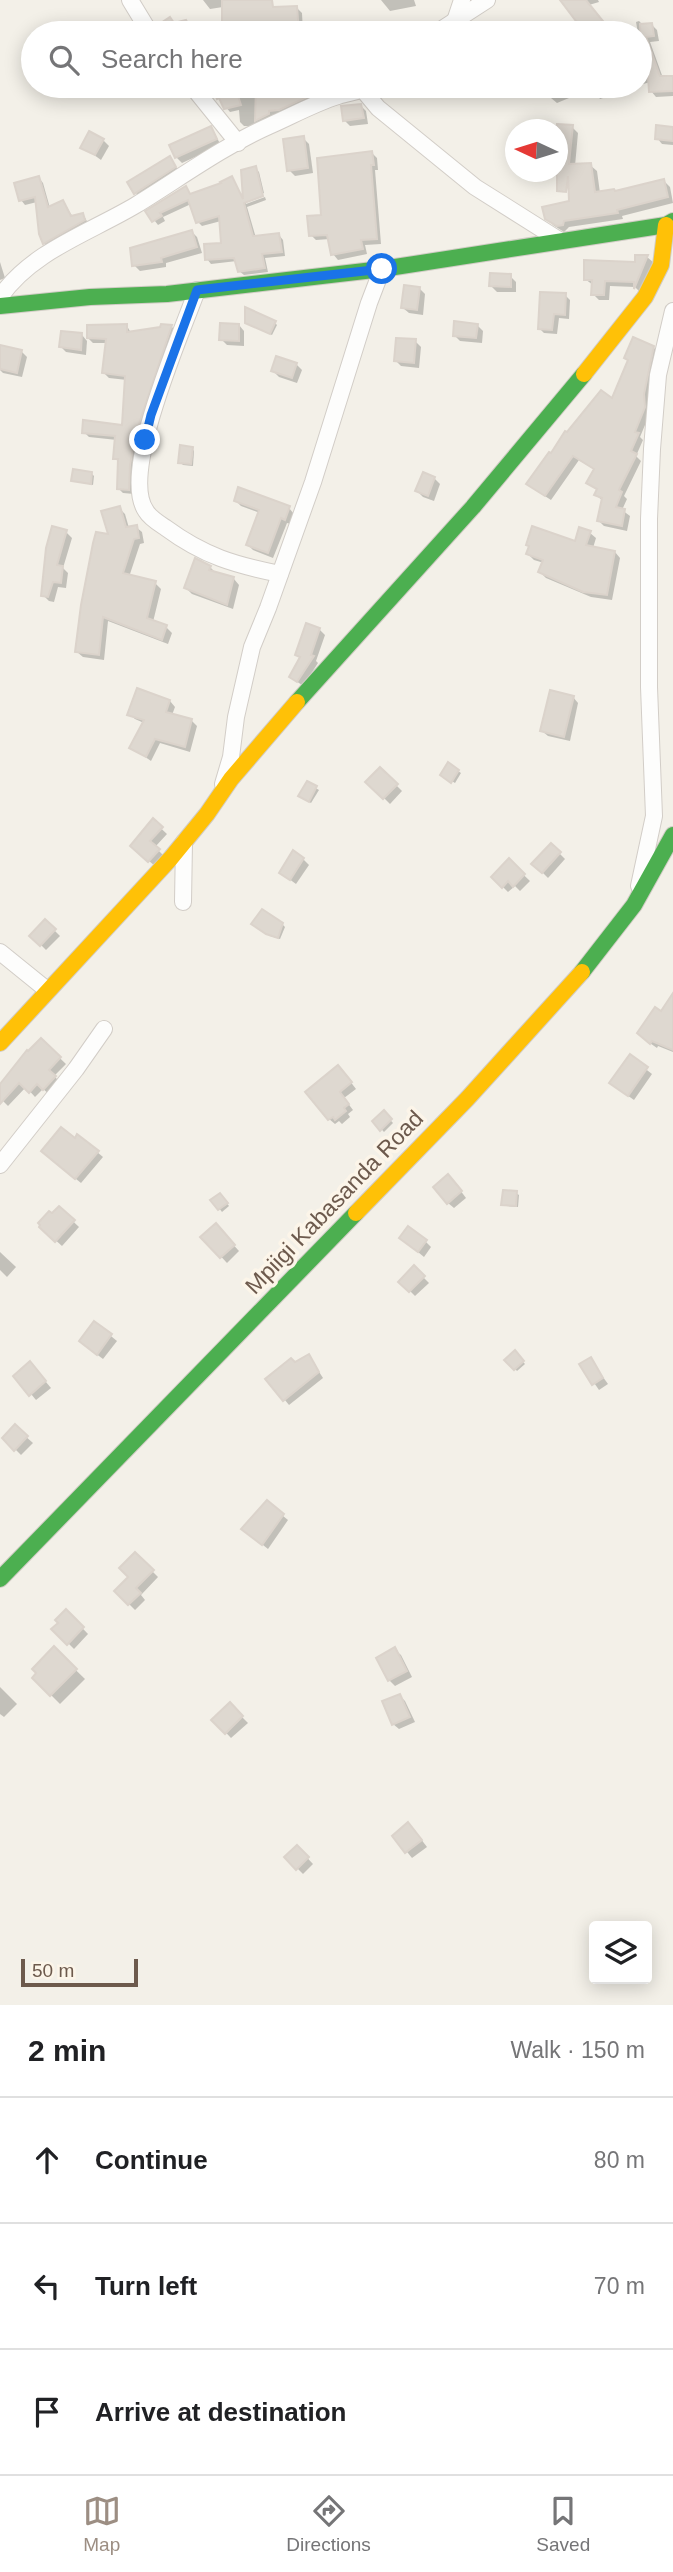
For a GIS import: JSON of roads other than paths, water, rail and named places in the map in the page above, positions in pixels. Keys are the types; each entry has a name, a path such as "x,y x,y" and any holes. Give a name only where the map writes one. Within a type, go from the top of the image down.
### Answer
{"street":[{"path":"130,0 143,21"},
{"path":"455,21 462,0"},
{"path":"455,21 487,0"},
{"path":"202,98 238,143"},
{"path":"0,297 9,284 31,264 265,128 332,98"},
{"path":"372,98 378,108 475,187 559,240"},
{"path":"0,306 197,290 382,269 669,223 661,265 645,297 613,338 473,507 348,644 220,793 184,842 0,1042"},
{"path":"220,793 231,757 236,717 252,647 313,482 382,269"},
{"path":"197,290 151,415 140,466 145,510 193,548 243,567 280,574"},
{"path":"636,902 654,816 649,687 649,519 658,376 673,311"},
{"name":"Mpiigi Kabasanda Road","path":"0,1579 467,1099 606,944 636,902 673,835"},
{"path":"183,902 184,842"},
{"path":"0,952 47,990"},
{"path":"0,1165 104,1029"}]}
